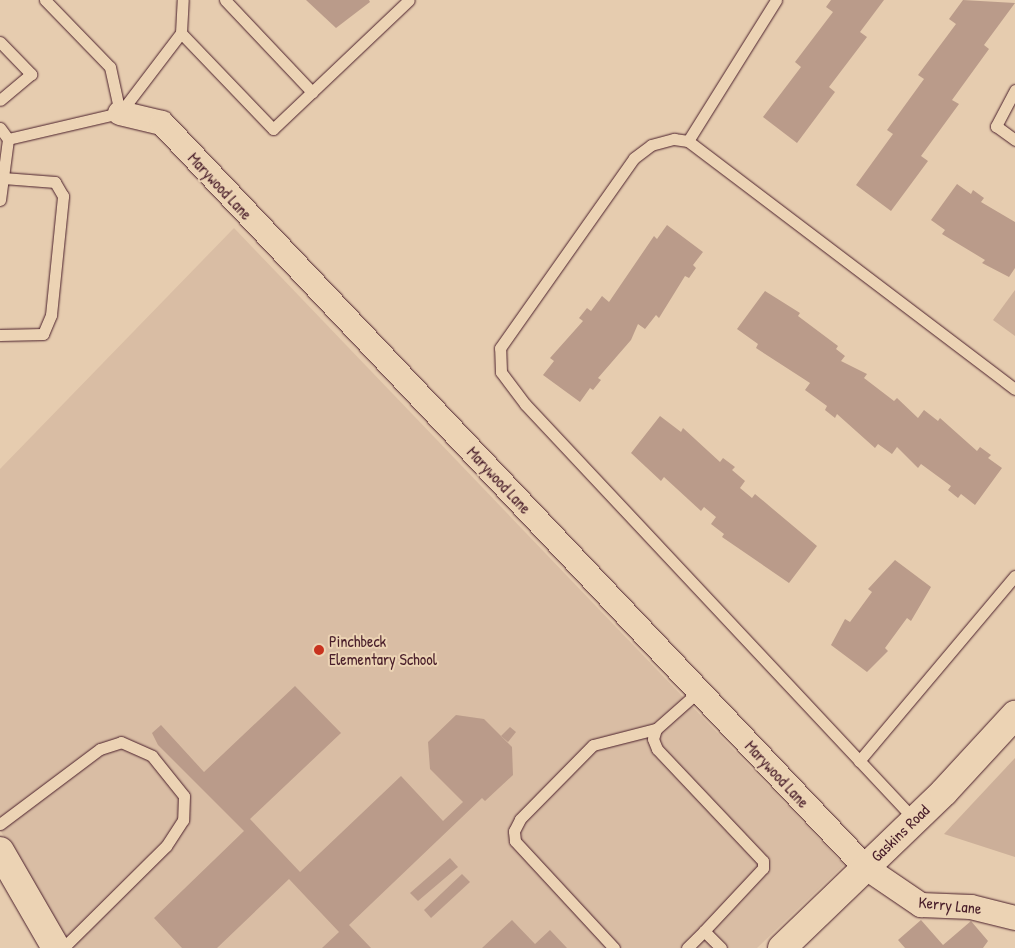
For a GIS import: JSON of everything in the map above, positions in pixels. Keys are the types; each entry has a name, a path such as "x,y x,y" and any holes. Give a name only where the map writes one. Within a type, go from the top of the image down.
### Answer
{"main road":[{"name":"Gaskins Road","path":"782,948 914,819 1015,715"},
{"path":"0,851 56,948"}],"street":[{"name":"Marywood Lane","path":"120,113 162,124 865,867"},
{"name":"Kerry Lane","path":"865,867 921,905 971,907 1015,918"}],"lane":[{"path":"46,0 110,67 120,113"},
{"path":"8,139 120,113 181,33 184,0"},
{"path":"225,0 312,92"},
{"path":"181,33 273,128 409,0"},
{"path":"688,141 776,0"},
{"path":"0,42 30,74 0,100"},
{"path":"1015,90 996,126 1015,140"},
{"path":"0,128 8,139 0,200"},
{"path":"914,819 525,404 502,372 500,348 509,332 634,158 651,145 674,139 688,141 1015,389"},
{"path":"0,335 43,334 51,316 63,196 55,182 3,178"},
{"path":"859,761 1015,576"},
{"path":"614,948 515,841 520,819 593,745 656,729 699,691"},
{"path":"656,729 653,739 657,749 763,861 757,878 687,948"},
{"path":"0,824 100,749 121,742 152,756 184,796 183,820 166,846 63,948"},
{"path":"704,931 721,948"}],"shaded area":[{"name":"Pinchbeck Elementary School","path":"234,228 844,865 757,948 71,948 0,830 0,469"},
{"path":"1015,290 1015,336 993,320"},
{"path":"1015,758 1015,857 944,834"}],"building":[{"path":"306,0 369,0 370,2 336,28"},
{"path":"831,0 884,0 860,32 867,37 829,87 835,92 797,143 763,117 801,67 795,62 833,12 826,7"},
{"path":"963,0 1015,3 984,45 989,49 952,100 959,104 921,156 928,161 891,211 856,185 893,134 887,130 924,79 918,75 956,24 949,19"},
{"path":"957,184 971,194 973,190 984,198 981,202 1015,222 1015,268 1009,277 982,263 985,260 942,234 945,230 931,220"},
{"path":"667,225 703,252 693,265 696,268 689,278 685,276 659,318 656,315 645,329 638,324 631,340 598,378 601,380 593,390 590,388 580,402 543,375 554,361 550,358 583,321 579,318 587,308 591,311 602,296 609,302 654,236 657,239"},
{"path":"765,291 800,313 798,316 838,346 836,349 845,356 841,361 867,374 864,378 894,401 897,398 918,418 924,410 938,421 940,418 977,451 980,447 991,455 988,458 1002,468 975,505 961,494 958,498 948,490 951,486 921,464 918,468 897,447 892,454 878,444 875,448 837,414 835,418 825,410 827,406 805,390 810,383 756,348 758,344 737,329"},
{"path":"660,416 681,432 683,428 720,462 723,458 735,467 732,470 745,481 740,488 752,498 755,494 817,546 789,583 722,537 724,534 711,524 716,517 704,507 701,511 664,477 661,481 631,453"},
{"path":"895,560 931,587 911,621 907,618 885,648 888,651 867,672 831,645 845,619 850,622 872,592 868,589"},
{"name":"Pinchbeck Elementary School","path":"295,686 341,733 250,819 300,872 401,776 443,821 463,802 430,769 428,742 456,715 484,719 512,747 513,775 485,801 482,798 349,925 371,948 322,948 339,932 289,879 217,948 182,948 154,918 244,831 158,745 152,733 161,725 204,772"},
{"path":"510,727 516,732 508,742 501,736"},
{"path":"450,858 458,867 418,901 410,893"},
{"path":"462,874 470,882 431,918 424,910"},
{"path":"512,920 535,944 550,930 567,948 482,948"},
{"path":"921,920 943,945 971,921 988,941 983,948 905,948 898,940"}],"place":[{"name":"Pinchbeck Elementary School","path":"319,650"}]}
